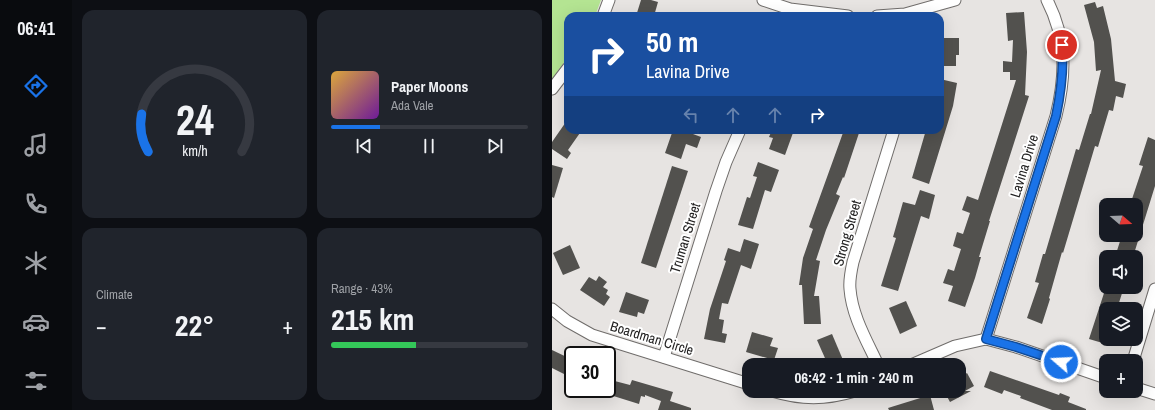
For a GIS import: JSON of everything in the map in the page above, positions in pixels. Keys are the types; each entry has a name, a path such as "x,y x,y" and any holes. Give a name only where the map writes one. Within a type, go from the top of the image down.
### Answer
{"street":[{"path":"604,12 609,0"},
{"path":"763,0 790,8 819,12"},
{"path":"915,12 955,0"},
{"name":"Lavina Drive","path":"986,339 1060,99 1063,64 1062,45 1059,28 1047,0"},
{"path":"552,89 564,73"},
{"name":"Truman Street","path":"664,357 716,191 726,162 738,134"},
{"name":"Strong Street","path":"875,358 855,314 851,301 850,281 853,262 893,134"},
{"path":"1135,354 1155,289"},
{"name":"Boardman Circle","path":"552,309 592,335 742,382"},
{"path":"927,358 955,346 986,339 1016,347 1099,376"},
{"path":"1143,390 1155,394"},
{"path":"801,398 823,398"}],"green space":[{"path":"552,0 601,0 596,12 564,12 564,62 552,79"}],"building":[{"path":"641,0 658,2 655,12 637,12"},
{"path":"1095,2 1097,8 1103,6 1111,39 1115,81 1126,84 1123,98 1116,96 1113,111 1109,110 1098,147 1095,146 1063,253 1062,252 1042,324 1027,318 1039,283 1035,282 1043,254 1045,254 1076,149 1079,150 1091,114 1101,70 1096,71 1094,42 1084,5"},
{"path":"1024,12 1027,52 1025,95 1029,96 989,221 979,257 981,257 965,307 948,301 953,286 943,283 948,269 954,271 961,249 953,246 957,232 963,234 970,213 962,210 967,196 978,200 1016,80 1010,80 1010,72 1003,72 1003,61 1012,62 1013,40 1008,41 1006,13"},
{"path":"944,38 959,38 959,55 956,55 956,66 944,66"},
{"path":"944,80 957,83 953,106 929,184 912,178 925,134 944,134"},
{"path":"564,125 564,134 579,134 568,150 571,153 567,159 552,149 552,142"},
{"path":"672,134 693,134 701,137 697,148 686,144 681,159 665,153"},
{"path":"770,134 793,134 785,155 769,149 773,138 769,137"},
{"path":"843,134 859,134 844,178 843,177 836,194 840,196 816,260 820,261 814,296 819,296 821,324 804,324 802,285 799,285 803,258 813,229 809,227"},
{"path":"1148,137 1155,140 1155,186 1143,225 1143,198 1132,198 1143,166 1139,165"},
{"path":"758,162 779,170 771,192 765,190 753,229 738,225 747,197 750,198 757,177 753,176"},
{"path":"552,165 563,168 554,198 552,197"},
{"path":"672,166 688,171 656,268 641,263"},
{"path":"920,190 935,195 929,219 921,216 898,291 881,286 896,238 893,237 903,202 915,205"},
{"path":"744,239 759,244 751,269 741,265 728,304 722,303 719,319 724,320 722,333 727,334 725,343 704,339 710,309 726,261 724,260 728,248 740,252"},
{"path":"1120,242 1138,242 1135,250 1117,250"},
{"path":"570,245 580,268 563,275 553,253"},
{"path":"599,276 607,282 603,287 608,290 606,294 610,297 604,306 580,290 589,277 596,281"},
{"path":"626,292 649,300 644,314 638,312 637,317 619,312"},
{"path":"1104,294 1122,294 1119,302 1101,302"},
{"path":"906,301 917,326 900,334 889,308"},
{"path":"1099,308 1099,342 1089,339"},
{"path":"752,332 773,338 770,346 778,348 775,358 767,358 746,352"},
{"path":"832,334 842,358 825,358 817,340"},
{"path":"552,350 564,356 564,374 552,368"},
{"path":"990,371 1059,395 1060,393 1070,397 1068,402 1086,410 1052,410 1020,398 1021,396 1004,390 1002,394 984,387"},
{"path":"966,374 974,386 966,390"},
{"path":"632,380 673,392 670,401 691,408 691,410 658,410 661,401 645,395 645,397 641,396 639,404 616,397 616,381 630,385"},
{"path":"920,398 931,398 934,410 889,410 888,408"},
{"path":"948,398 958,398 950,402"}],"route":[{"path":"1061,362 986,339 1056,116 1062,83 1062,45"}]}
